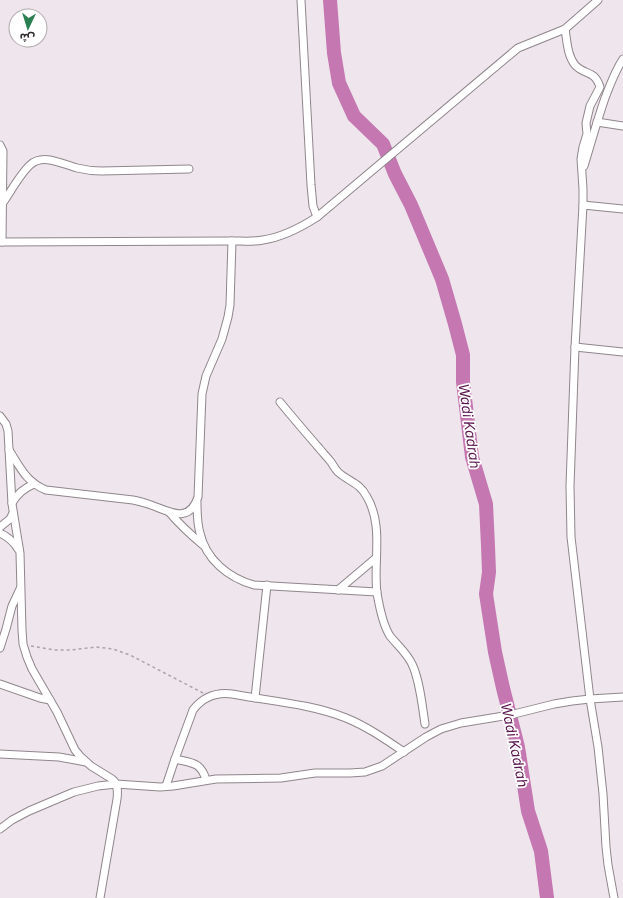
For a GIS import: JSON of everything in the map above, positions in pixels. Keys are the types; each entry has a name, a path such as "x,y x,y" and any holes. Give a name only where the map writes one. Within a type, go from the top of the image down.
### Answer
{"street":[{"path":"301,0 311,185 317,217"},
{"path":"0,145 2,151 1,242 232,241 262,240 276,237 304,226 317,217 518,48 565,29 596,1"},
{"path":"565,29 569,52 575,65 583,71 592,74 598,80 600,87 590,106 586,123 587,134 583,147 582,159 583,205 570,486 571,537 590,699 598,747 603,794 607,859 614,898"},
{"path":"583,172 597,122 610,86 623,59"},
{"path":"597,122 623,126"},
{"path":"2,204 26,169 38,160 53,160 78,168 96,171 189,169"},
{"path":"583,205 623,209"},
{"path":"203,545 198,524 197,502 199,491 202,394 206,376 222,339 228,317 232,241"},
{"path":"576,347 623,352"},
{"path":"280,402 338,471 360,487 368,499 376,522 377,592 380,608 387,630 393,640 408,657 416,672 425,724"},
{"path":"0,416 6,424 8,431 12,504 20,553 21,622 23,644 27,657 32,669 60,718 75,750 86,762 96,770 112,779 116,784 117,799 100,898"},
{"path":"9,448 25,475 34,484 46,490 133,500 178,514 184,513 194,507 197,502"},
{"path":"12,504 22,491 34,484"},
{"path":"169,512 179,524 203,545 224,571 243,582 254,585 377,592"},
{"path":"0,527 10,519 13,513"},
{"path":"0,534 8,538 20,553"},
{"path":"338,590 376,558"},
{"path":"255,698 267,585"},
{"path":"0,648 12,606 21,589"},
{"path":"0,684 50,700"},
{"path":"166,786 193,710 203,700 217,694 225,693 327,711 364,726 404,752"},
{"path":"0,829 20,815 74,792 98,786 116,784 148,787 224,778 281,778 315,772 365,772 382,766 432,734 461,723 510,715 554,704 590,699 623,697"},
{"path":"0,754 59,757 86,762"},
{"path":"175,759 191,762 201,768 204,772 206,780"}],"path":[{"path":"23,644 54,650 71,650 92,647 113,649 130,655 210,696"}],"waterway":[{"name":"Wadi Kadrah","path":"330,0 334,53 339,83 354,116 383,144 395,174 411,205 442,279 463,355 463,382 472,457 486,504 489,572 486,594 495,652 518,747 528,811 541,851 547,898"}]}
